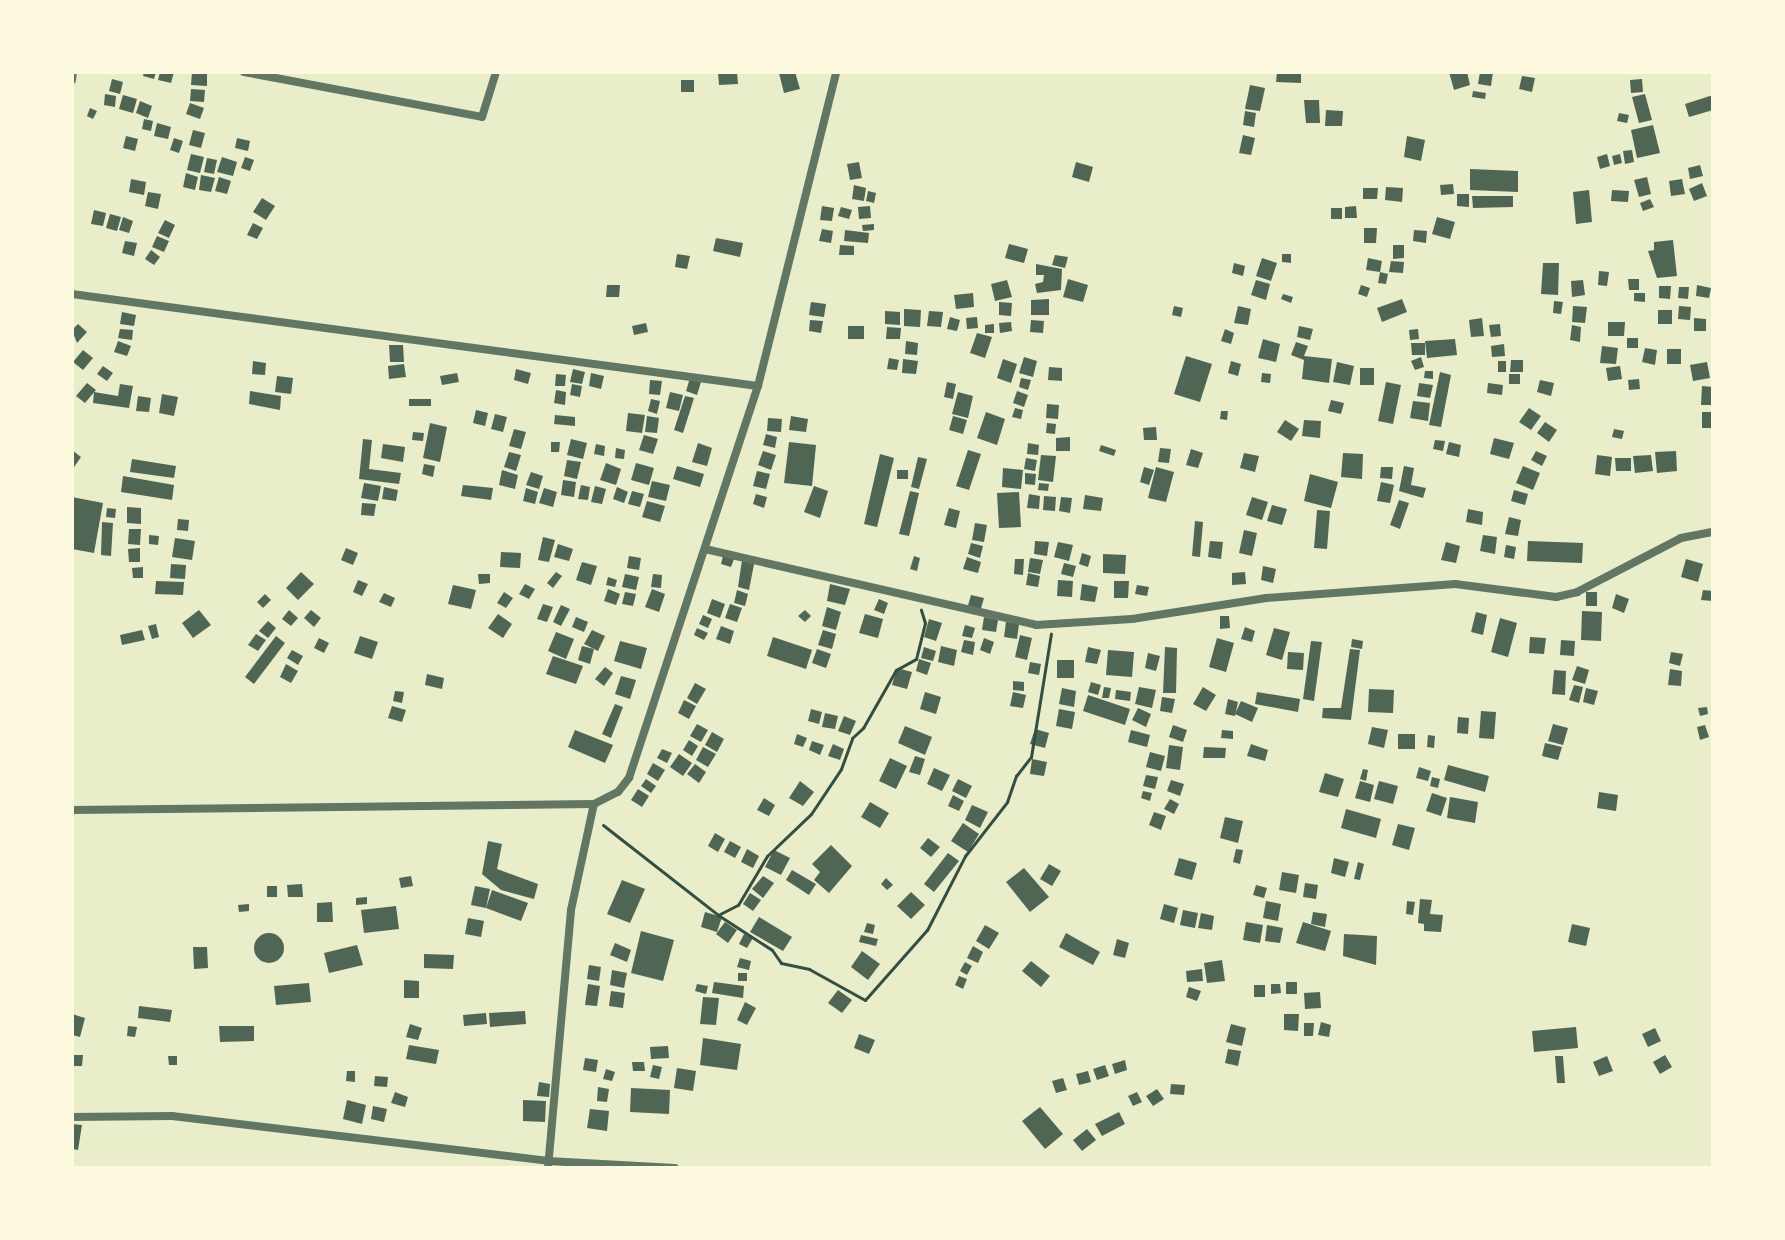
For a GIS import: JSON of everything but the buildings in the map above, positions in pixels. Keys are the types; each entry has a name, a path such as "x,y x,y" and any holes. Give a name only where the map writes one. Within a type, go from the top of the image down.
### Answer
{"street":[{"path":"72,80 73,72"},
{"path":"244,72 482,117 496,72"},
{"path":"72,810 594,804 618,792 629,778 758,386 836,72"},
{"path":"72,294 758,386"},
{"path":"705,549 918,600 1052,625 1266,598 1455,584 1556,597 1577,592 1681,538 1713,532"},
{"path":"548,1165 571,910 594,804"},
{"path":"72,1117 172,1116 548,1165 675,1168"}],"path":[{"path":"718,915 738,905 767,856 811,814 896,670 916,659 925,623 918,600"},
{"path":"594,804 606,832 718,915 759,941 781,963 809,969 865,1000 927,930 965,856 1007,802 1016,776 1031,757 1052,625"}]}
